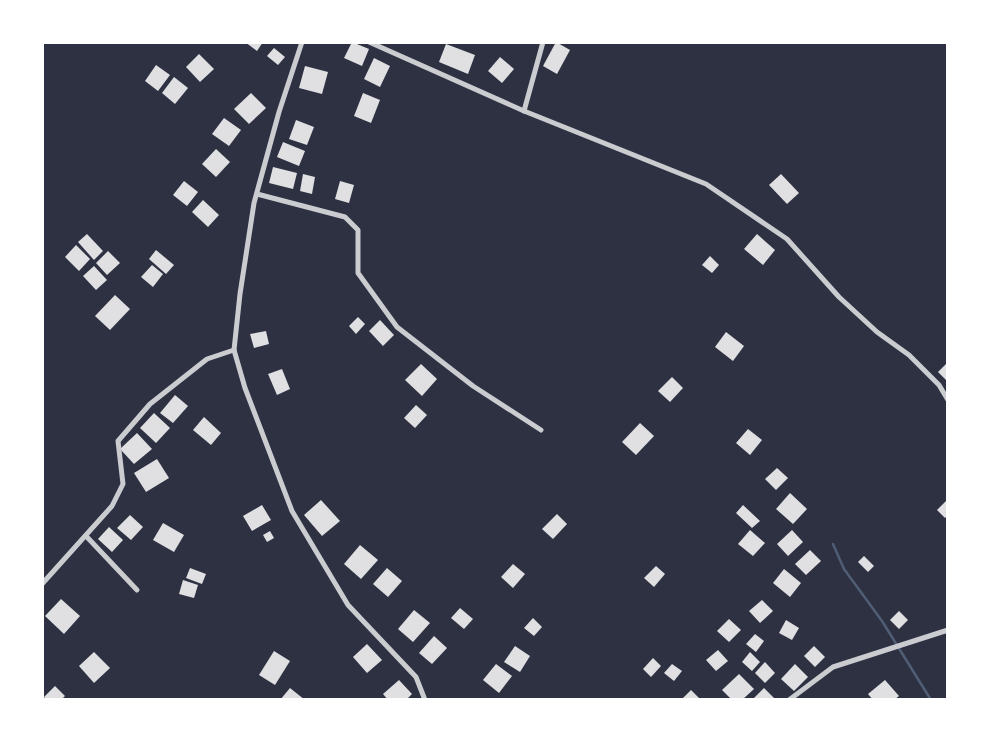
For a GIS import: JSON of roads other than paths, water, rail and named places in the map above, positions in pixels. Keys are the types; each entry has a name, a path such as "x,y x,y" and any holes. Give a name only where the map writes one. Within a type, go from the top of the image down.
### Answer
{"street":[{"path":"302,42 279,112 257,194 240,294 234,350 245,388 292,511 348,605 416,677 425,700"},
{"path":"369,42 524,111 706,184 787,239 839,297 877,332 909,355 939,385 948,400"},
{"path":"524,111 543,42"},
{"path":"257,194 345,218 358,230 358,273 397,327 473,386 541,430"},
{"path":"42,584 112,506 123,484 118,441 150,404 207,359 234,350"},
{"path":"86,536 137,590"},
{"path":"789,700 833,667 948,630"}],"waterway":[{"path":"833,544 844,569 882,621 931,700"}]}
